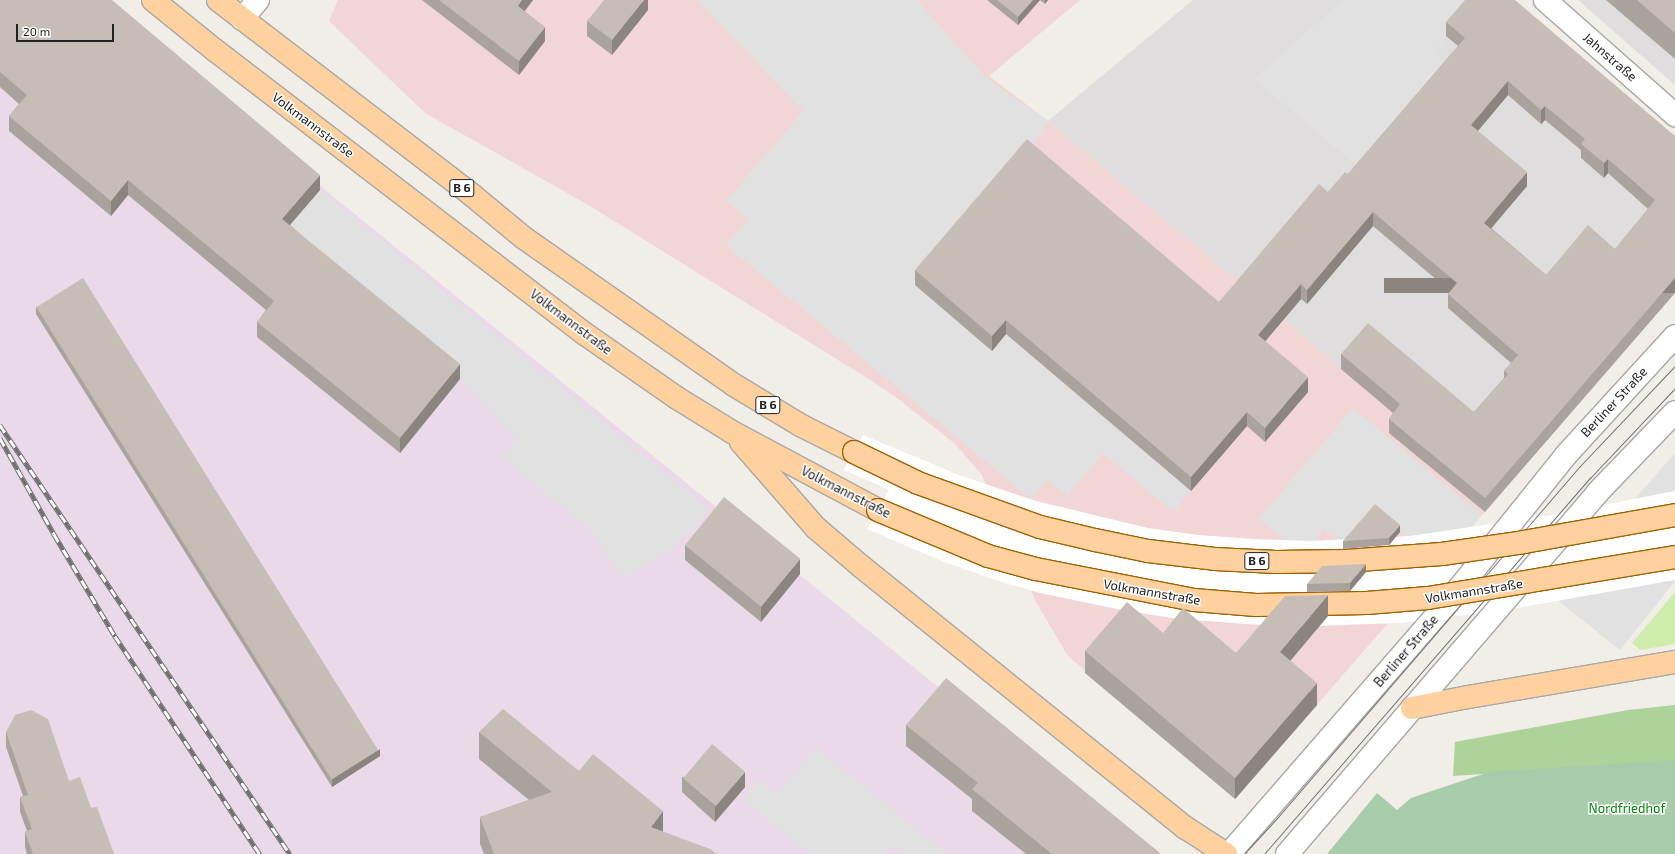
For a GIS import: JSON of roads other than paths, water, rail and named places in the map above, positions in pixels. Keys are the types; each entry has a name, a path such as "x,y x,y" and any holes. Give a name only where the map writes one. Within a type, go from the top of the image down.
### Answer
{"main road":[{"name":"Volkmannstraße","path":"153,0 216,51 585,334 677,398 732,432 878,510 981,553 1036,569 1194,600 1256,604 1367,603 1428,598 1675,557"},
{"name":"B 6","path":"218,0 472,195 524,238 734,385 802,426 918,483 1040,527 1148,551 1215,559 1276,562 1346,561 1442,554 1524,542 1675,515"},
{"path":"732,432 816,528 862,568 1186,828 1227,854"},
{"path":"1412,708 1675,662"}],"street":[{"path":"242,19 258,0"},
{"name":"Jahnstraße","path":"1546,0 1675,115"},
{"name":"Berliner Straße","path":"1227,854 1448,602 1566,455 1675,336"},
{"path":"1286,854 1597,493 1675,412"}],"tram line":[{"path":"1244,854 1278,817 1579,467 1675,366"},
{"path":"1264,854 1590,478 1675,388"}],"railway":[{"path":"0,425 290,854"},
{"path":"0,438 54,534 115,636 260,854"}],"park label":[{"name":"Nordfriedhof","path":"1627,808"}]}
